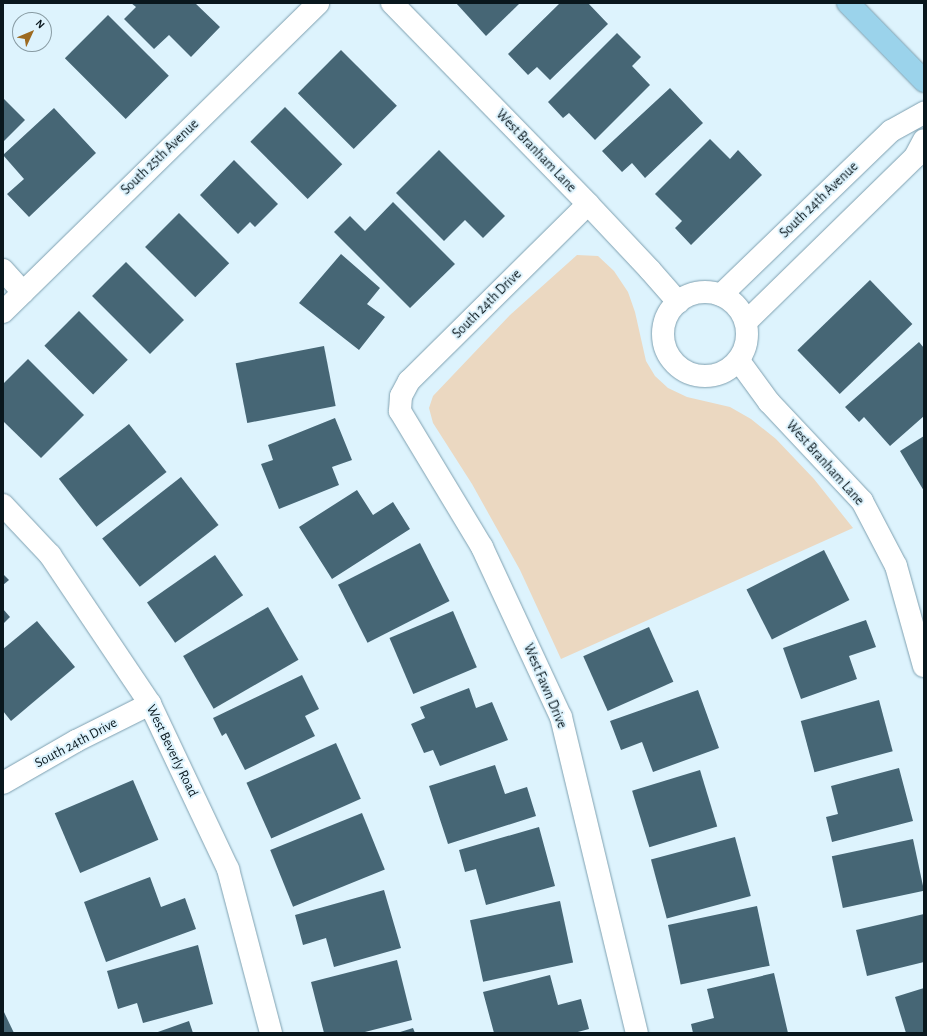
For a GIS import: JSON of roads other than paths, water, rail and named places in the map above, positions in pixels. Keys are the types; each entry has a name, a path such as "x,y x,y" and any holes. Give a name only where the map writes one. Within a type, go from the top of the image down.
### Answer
{"main road":[{"path":"848,3 924,81"}],"street":[{"name":"South 25th Avenue","path":"3,312 318,3"},
{"name":"West Branham Lane","path":"392,3 588,204 678,302"},
{"name":"South 24th Avenue","path":"721,295 891,131 924,114"},
{"path":"746,322 914,157 924,140"},
{"name":"South 24th Drive","path":"400,411 401,396 409,381 588,204"},
{"path":"3,270 23,292"},
{"path":"699,292 721,295 737,306 746,322 748,336 745,350 739,361 728,371 715,376 700,377 687,373 675,365 667,353 663,339 664,325 669,312 678,302 688,295 699,292"},
{"name":"West Branham Lane","path":"739,361 769,402 862,501 896,566 924,666"},
{"name":"West Fawn Drive","path":"400,411 482,547 561,717 637,1033"},
{"name":"West Beverly Road","path":"3,506 50,555 150,704 228,869 272,1033"},
{"name":"South 24th Drive","path":"3,784 76,741 150,704"}]}
